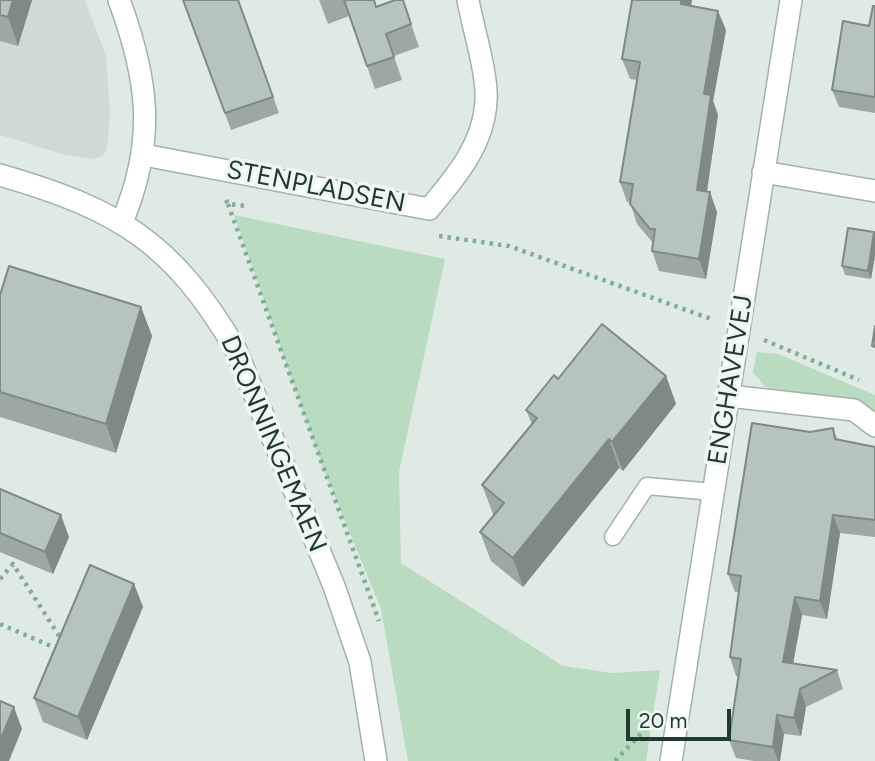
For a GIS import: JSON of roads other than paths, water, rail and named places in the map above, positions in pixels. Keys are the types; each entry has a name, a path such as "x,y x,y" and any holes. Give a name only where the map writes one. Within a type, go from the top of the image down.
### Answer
{"street":[{"path":"119,0 142,76 145,105 144,155 122,222"},
{"name":"STENPLADSEN","path":"144,155 429,209 460,172 480,137 486,100 468,0"},
{"name":"ENGHAVEVEJ","path":"671,761 729,396 737,328 791,0"},
{"path":"763,172 875,191"},
{"name":"DRONNINGEMAEN","path":"0,175 68,196 122,222 189,279 236,350 338,599 360,662 376,761"},
{"path":"729,396 855,410 875,426"}],"lane":[{"path":"613,537 648,486 713,492"}]}
